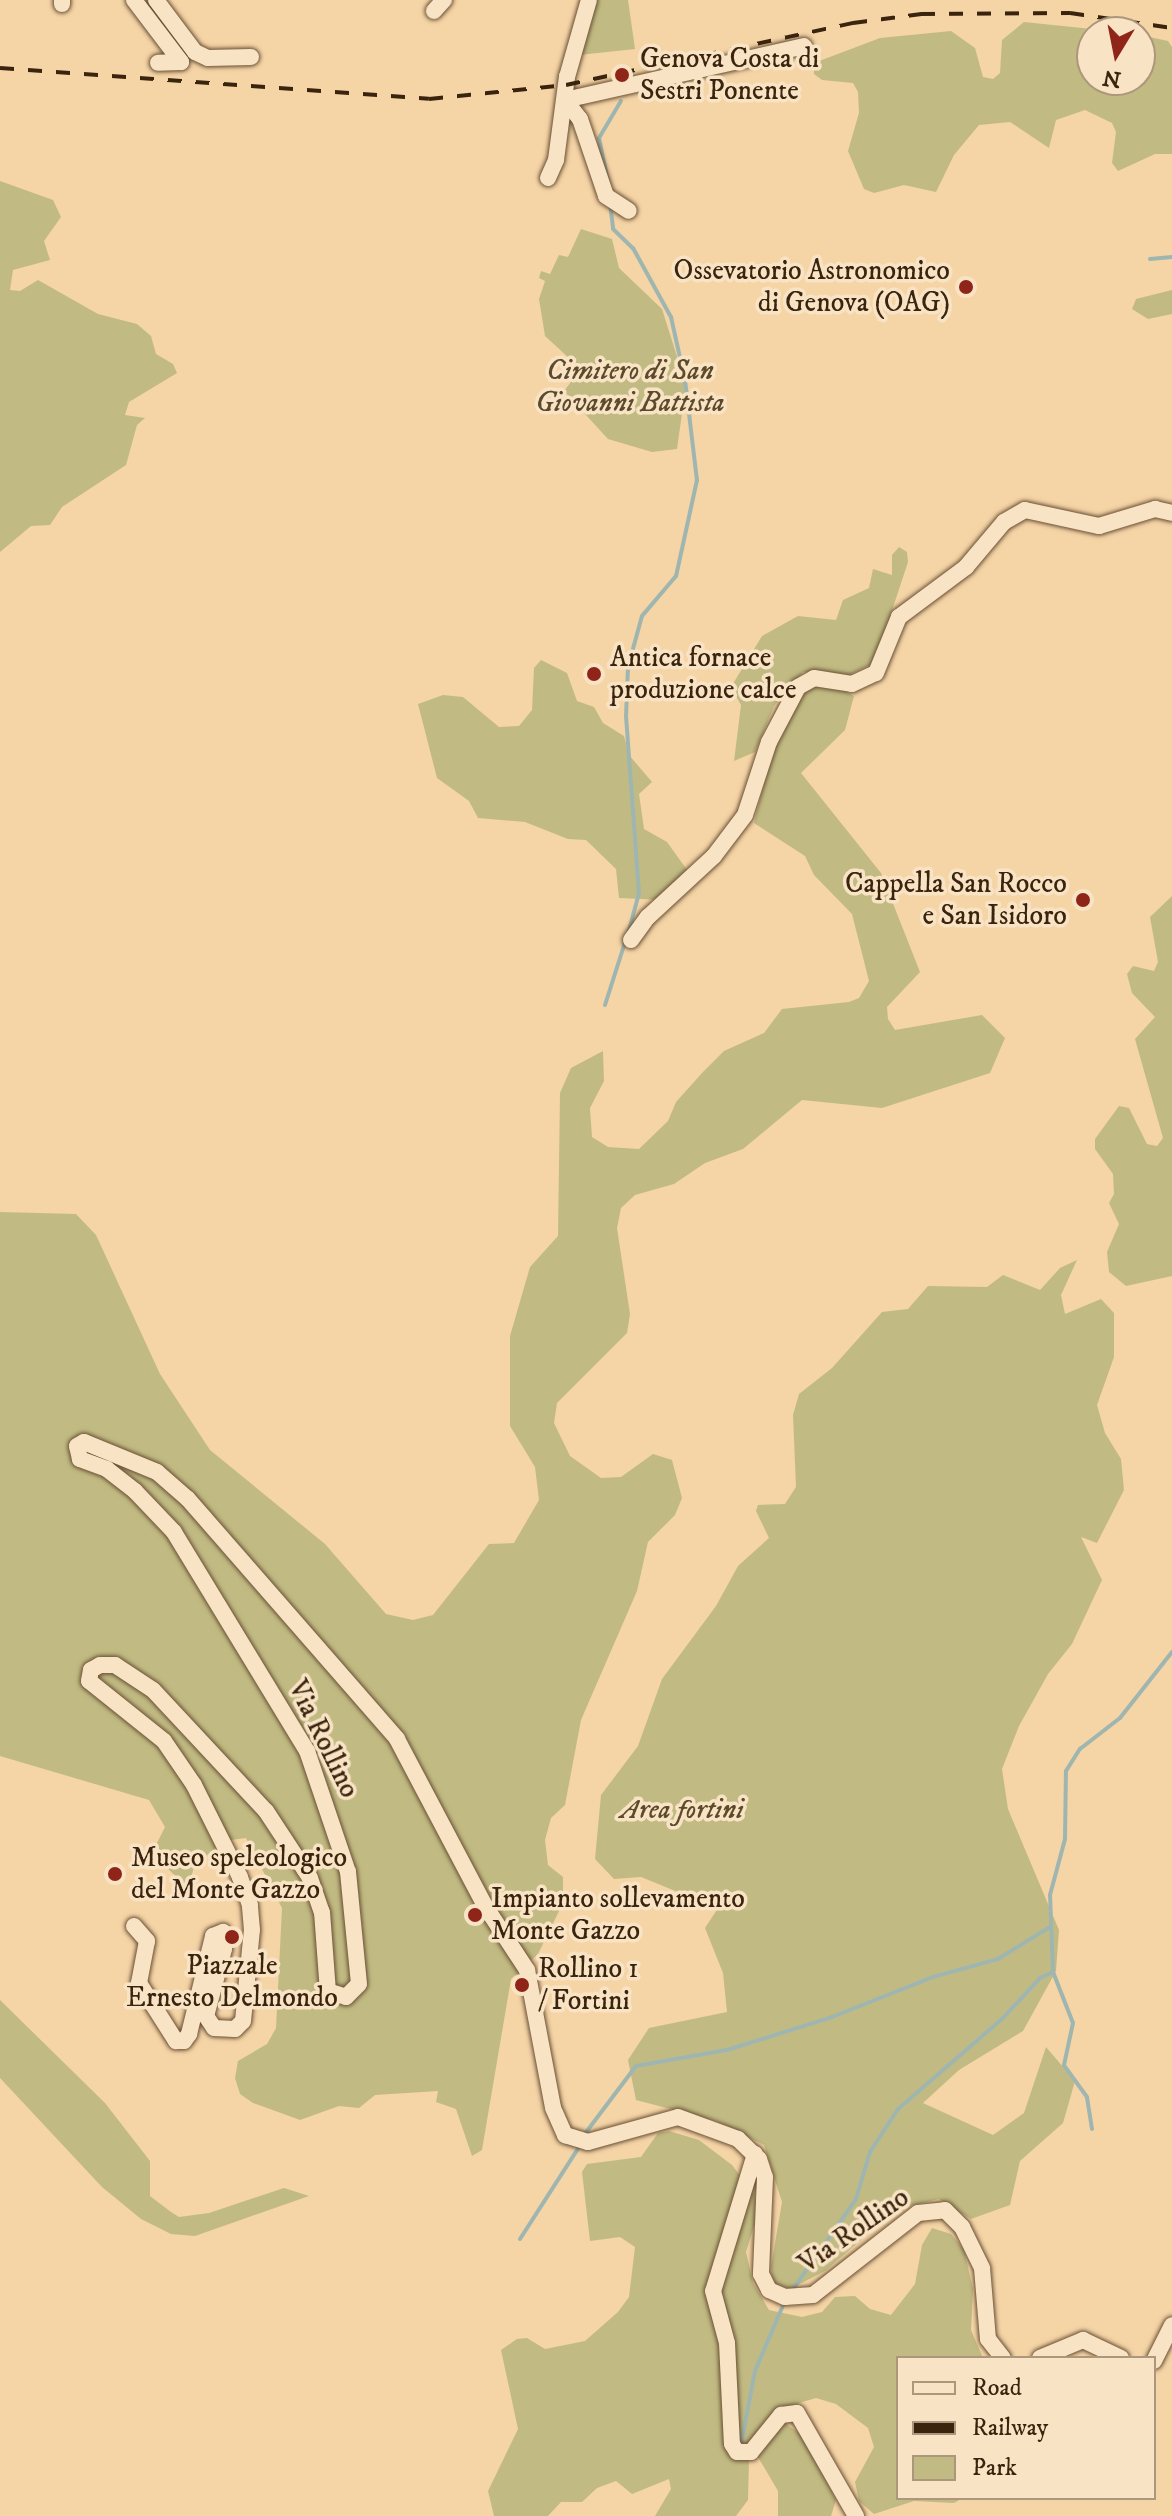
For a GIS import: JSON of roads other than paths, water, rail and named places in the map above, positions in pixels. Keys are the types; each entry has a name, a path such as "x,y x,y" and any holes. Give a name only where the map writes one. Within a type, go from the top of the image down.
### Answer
{"street":[{"path":"134,0 181,62 158,63"},
{"path":"156,0 195,52 208,58 251,57"},
{"path":"548,178 589,0"},
{"path":"565,100 804,46"},
{"path":"565,100 580,119 606,196 629,211"},
{"path":"631,940 648,917 714,856 745,815 769,742 798,687 814,678 852,684 876,673 899,617 966,567 1004,522 1025,510 1099,526 1155,509 1172,513"},
{"name":"Via Rollino","path":"134,1926 147,1941 139,1983 171,2037 184,2041 189,2034 205,1961 219,1930 226,1935 224,1949 206,2016 214,2028 225,2031 243,2021 252,1930 240,1877 194,1785 164,1741 89,1681 91,1670 100,1665 115,1665 153,1690 266,1811 310,1878 322,1912 328,1991 346,1997 359,1984 348,1872 307,1751 174,1532 135,1491 107,1469 80,1459 77,1446 84,1442 157,1472 188,1499 397,1739 485,1906 527,1970 553,2108 565,2135 588,2142 678,2117 725,2131 755,2154 763,2166 767,2195 758,2253 769,2290 793,2298 813,2295 918,2213 945,2210 962,2227 982,2268 988,2339 1001,2356"},
{"path":"755,2154 713,2291 727,2343 732,2444 737,2452 751,2452 781,2415 797,2413 856,2516"},
{"path":"1156,2357 1172,2325"},
{"path":"1045,2356 1083,2340 1117,2356"}],"waterway":[{"path":"609,186 599,138 621,101"},
{"path":"610,203 613,229 633,248 671,317 685,380 697,480 676,576 642,616 628,667 626,716 639,893 629,931"},
{"path":"1150,259 1172,257"},
{"path":"605,1005 626,939"},
{"path":"1092,2129 1087,2097 1064,2065 1073,2023 1053,1972 1050,1895 1065,1839 1066,1771 1080,1749 1120,1718 1172,1652"},
{"path":"584,2135 636,2066 727,2050 832,2017 933,1977 998,1959 1050,1927"},
{"path":"791,2292 856,2199 870,2152 898,2109 1003,2018 1040,1978 1053,1972"},
{"path":"520,2239 581,2144"},
{"path":"741,2445 755,2371 784,2303"}],"railway":[{"path":"0,68 429,99 566,85 853,23 921,14 1070,13 1172,28"}],"place":[{"name":"Genova Costa di Sestri Ponente","path":"622,75"},
{"name":"Ossevatorio Astronomico di Genova (OAG)","path":"966,287"},
{"name":"Antica fornace produzione calce","path":"594,674"},
{"name":"Cappella San Rocco e San Isidoro","path":"1083,900"},
{"name":"Museo speleologico del Monte Gazzo","path":"115,1874"},
{"name":"Impianto sollevamento Monte Gazzo","path":"475,1915"},
{"name":"Piazzale Ernesto Delmondo","path":"232,1937"},
{"name":"Rollino 1 / Fortini","path":"522,1985"}],"park label":[{"name":"Cimitero di San Giovanni Battista","path":"630,387"},
{"name":"Area fortini","path":"682,1810"}]}
